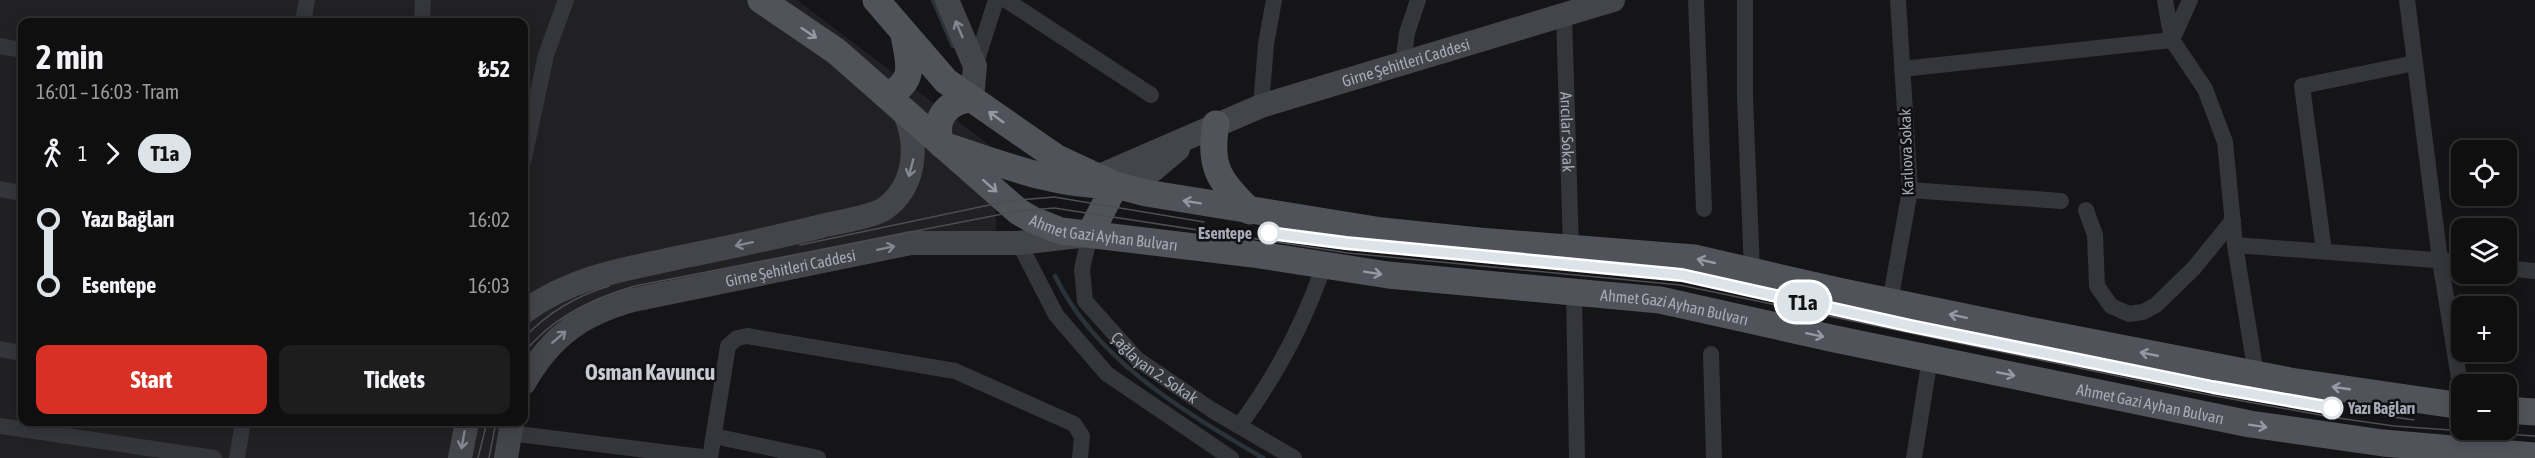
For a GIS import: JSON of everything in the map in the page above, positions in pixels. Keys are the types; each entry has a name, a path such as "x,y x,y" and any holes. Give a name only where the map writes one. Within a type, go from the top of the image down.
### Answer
{"main road":[{"name":"Ahmet Gazi Ayhan Bulvarı","path":"761,0 836,51 1018,211 1033,220 1061,231 1253,254 1388,275 1660,300 2250,424 2427,448 2535,456"},
{"path":"876,0 946,81 1036,145 1106,181 1169,198 1382,231 1694,258 1890,302 2256,374 2451,404"},
{"path":"895,104 909,76 904,35"},
{"path":"972,99 952,104 942,114 938,133 942,145 1036,174 1080,183 1106,181"},
{"path":"1209,127 1214,164 1229,190 1250,211"},
{"path":"1090,234 1106,181"},
{"path":"2517,411 2535,412"}],"street":[{"path":"304,18 307,0"},
{"path":"422,18 423,0"},
{"path":"528,139 546,54 566,0"},
{"path":"947,0 975,66"},
{"path":"972,99 975,66 996,0"},
{"path":"1006,0 1151,95"},
{"path":"1261,106 1266,44 1274,0"},
{"path":"1403,63 1407,33 1418,0"},
{"name":"Girne Şehitleri Caddesi","path":"1106,181 1153,170 1209,127 1261,106 1572,8 1612,0"},
{"path":"1696,0 1704,209"},
{"path":"1745,0 1745,97 1752,271"},
{"name":"Karlıova Sokak","path":"1890,302 1910,190 1898,0"},
{"path":"2165,0 2172,40 2196,72 2220,124 2229,161 2235,245 2256,374"},
{"path":"2172,40 2190,0"},
{"path":"2407,0 2440,260 2458,374"},
{"name":"Arıcılar Sokak","path":"1571,249 1572,8"},
{"path":"1902,69 2172,40"},
{"path":"0,46 18,49"},
{"path":"2324,251 2302,87 2415,63"},
{"name":"Girne Şehitleri Caddesi","path":"528,310 563,288 596,276 796,233 882,211 903,188 914,156 912,133 895,104"},
{"path":"0,189 18,192"},
{"path":"1910,190 2061,201"},
{"path":"2086,210 2095,235 2097,286 2110,306 2129,314 2143,312 2156,305 2194,268 2233,220"},
{"name":"Girne Şehitleri Caddesi","path":"528,377 542,355 565,332 590,315 616,305 911,243 1019,243 1090,234"},
{"name":"Çağlayan 2. Sokak","path":"1090,234 1082,269 1085,301 1137,359 1212,411 1294,458"},
{"name":"Çağlayan 2. Sokak","path":"1019,243 1056,315 1107,374 1231,458"},
{"path":"2235,245 2451,261"},
{"path":"1239,426 1276,372 1292,343 1324,265"},
{"path":"2517,269 2535,271"},
{"path":"1574,292 1577,458"},
{"path":"506,458 511,427 710,458 729,346 737,338 747,336 955,370 1074,424 1082,436 1080,458"},
{"path":"0,350 18,352"},
{"path":"1711,354 1714,458"},
{"path":"1914,458 1930,358"},
{"path":"0,426 214,458"},
{"path":"237,458 242,426"},
{"path":"460,458 466,426"},
{"path":"714,436 818,458"}],"shaded area":[{"path":"0,0 797,0 996,150 996,254 917,252 649,301 574,334 528,391 528,18 18,18 18,426 519,426 515,458 0,458"}],"waterway":[{"path":"933,0 953,46"},
{"path":"1055,276 1073,307 1118,359 1145,382 1203,422 1263,458"}],"tram line":[{"path":"800,245 1008,201 1054,197 1204,222"},
{"path":"528,349 547,329 574,311 635,286 1018,211 1054,208 1348,253 1680,285 2204,394 2331,417 2394,426 2535,436"},
{"name":"T1a","path":"1269,233 1346,243 1682,275 1911,326 2213,387 2332,408"},
{"path":"1341,243 1682,275 1845,311"},
{"path":"528,334 563,306 609,286"},
{"path":"2366,413 2414,420"},
{"path":"478,458 486,426"},
{"path":"489,458 495,426"}],"place":[{"name":"Esentepe","path":"1269,233"},
{"name":"Yazı Bağları","path":"2332,408"}],"district":[{"name":"Osman Kavuncu","path":"650,372"}]}
